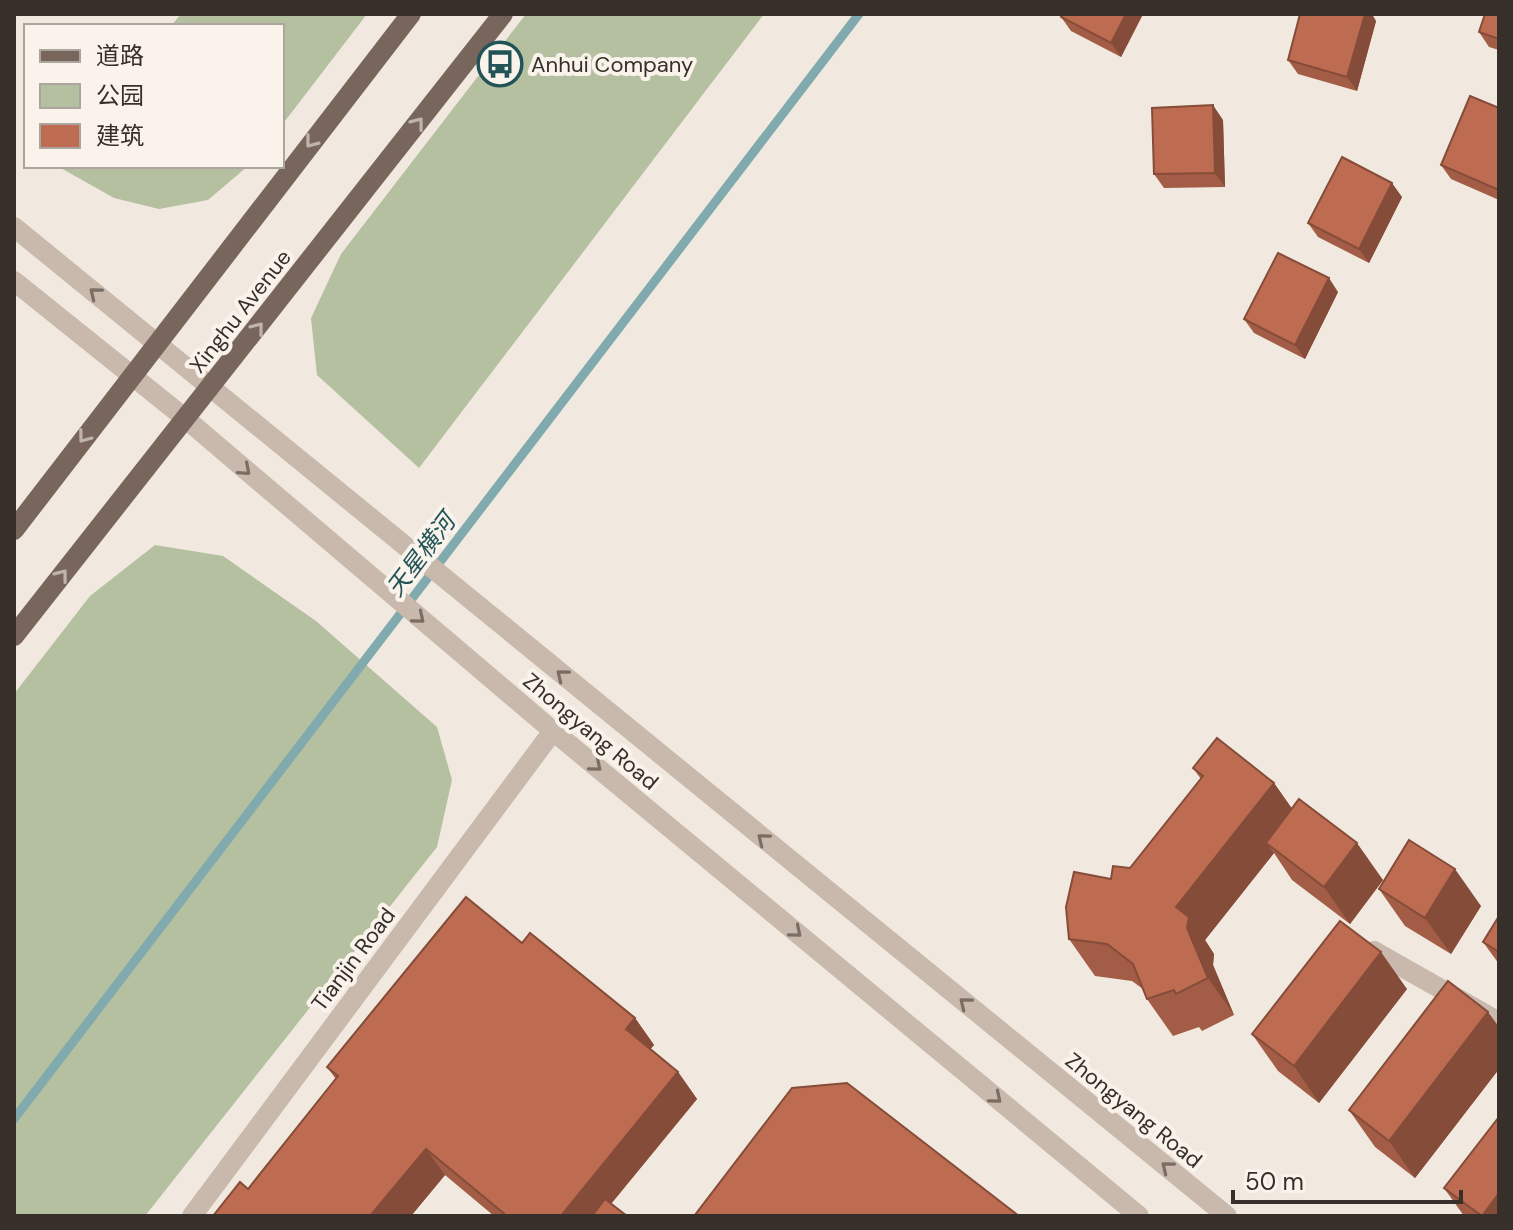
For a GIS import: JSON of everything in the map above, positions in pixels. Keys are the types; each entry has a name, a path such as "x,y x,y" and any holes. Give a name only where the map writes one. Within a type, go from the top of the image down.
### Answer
{"main road":[{"path":"14,530 411,14"},
{"name":"Xinghu Avenue","path":"14,636 503,14"}],"street":[{"name":"Zhongyang Road","path":"14,227 479,607 1202,1208 1227,1216"},
{"name":"Zhongyang Road","path":"14,281 186,419 553,731 1139,1216"},
{"name":"Tianjin Road","path":"192,1216 553,731"},
{"path":"1374,951 1499,1022"}],"green space":[{"path":"181,14 367,14 284,122 284,24 173,24"},
{"path":"526,14 764,14 419,468 317,375 311,318 341,254"},
{"path":"61,168 246,168 208,200 159,209 114,198"},
{"path":"155,545 223,556 316,621 437,727 452,780 437,847 145,1216 14,1216 14,694 90,596"}],"building":[{"path":"1063,14 1126,14 1111,43 1061,17"},
{"path":"1300,14 1365,14 1347,77 1288,60"},
{"path":"1485,14 1499,14 1499,39 1479,32"},
{"path":"1470,96 1499,108 1499,190 1441,165"},
{"path":"1213,105 1215,173 1154,174 1152,108"},
{"path":"1342,157 1392,183 1359,249 1308,223"},
{"path":"1278,253 1329,278 1295,345 1244,319"},
{"path":"1217,738 1274,783 1176,907 1189,917 1187,928 1208,978 1176,994 1174,990 1147,999 1133,964 1107,944 1069,939 1066,907 1074,872 1111,879 1113,866 1130,868 1203,776 1193,768"},
{"path":"1299,799 1357,843 1324,887 1266,843"},
{"path":"1409,840 1455,869 1425,918 1379,889"},
{"path":"466,897 522,943 530,933 635,1018 626,1029 678,1072 561,1216 507,1216 426,1149 370,1216 213,1216 240,1182 248,1189 338,1076 327,1067"},
{"path":"1499,916 1499,952 1483,942"},
{"path":"1340,921 1381,952 1294,1066 1252,1034"},
{"path":"1448,981 1488,1012 1389,1141 1349,1110"},
{"path":"847,1083 1019,1216 695,1215 792,1088"},
{"path":"1499,1117 1499,1193 1482,1216 1444,1188"},
{"path":"605,1199 627,1216 592,1216"}],"waterway":[{"name":"天星横河","path":"14,1119 859,14"}],"place":[{"name":"Anhui Company","path":"500,64"}]}
